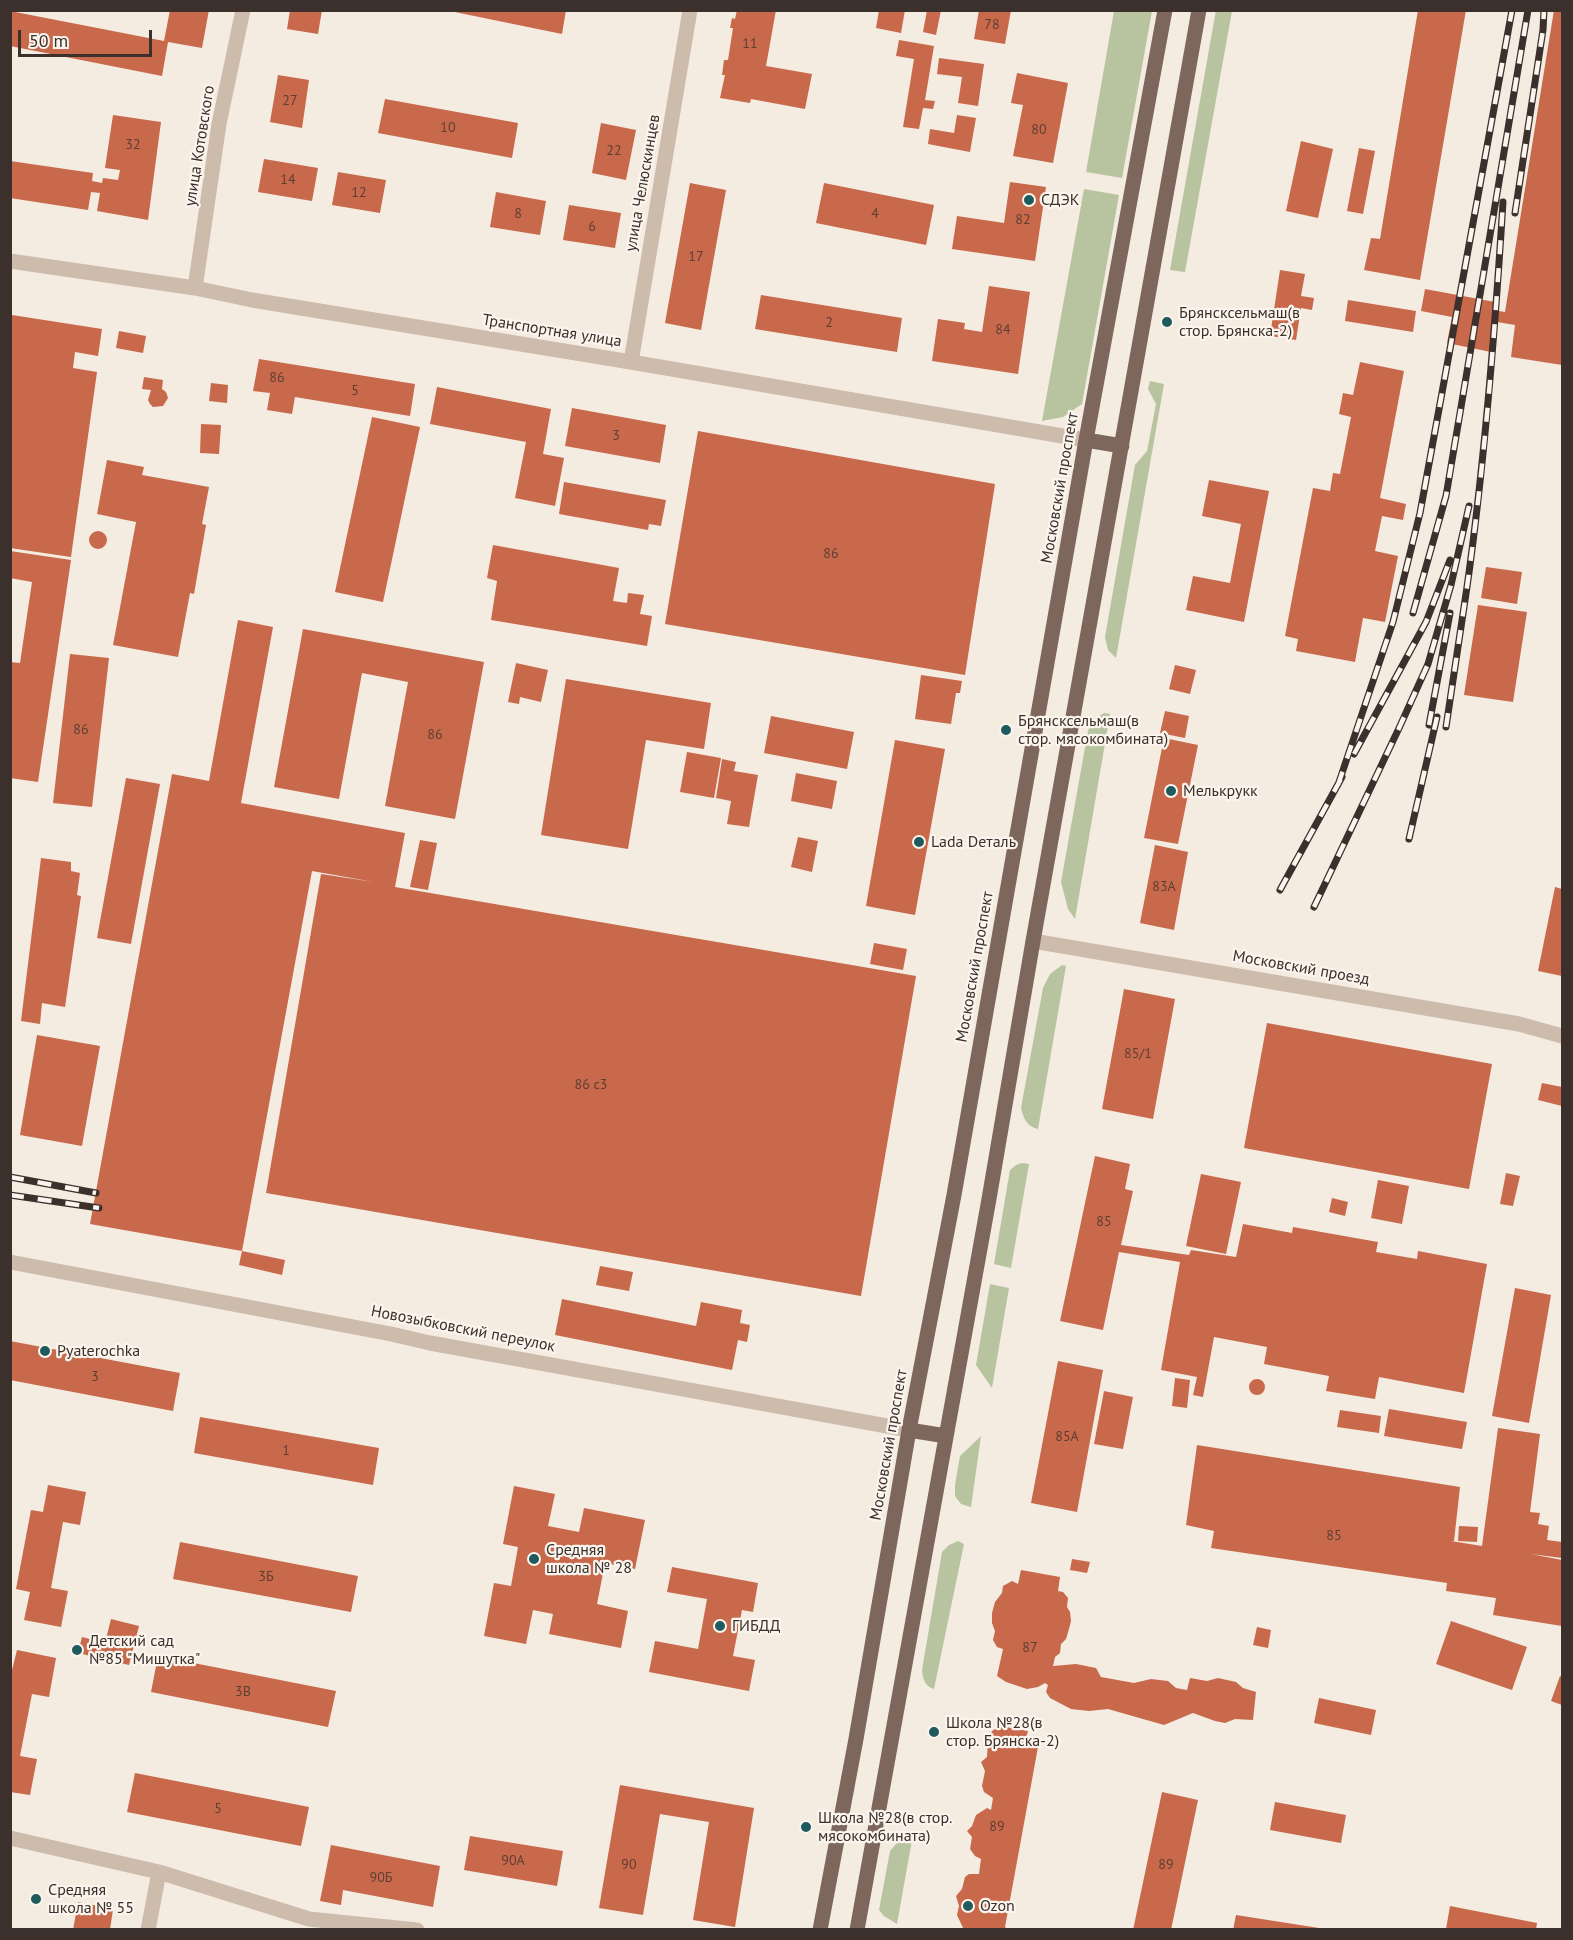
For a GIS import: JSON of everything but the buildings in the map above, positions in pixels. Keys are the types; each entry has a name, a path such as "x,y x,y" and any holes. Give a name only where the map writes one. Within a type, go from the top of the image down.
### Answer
{"main road":[{"name":"Московский проспект","path":"820,1929 856,1739 909,1430 954,1195 1086,440 1165,10"},
{"path":"857,1929 1199,10"},
{"path":"1086,440 1122,446"},
{"path":"909,1430 946,1436"}],"street":[{"name":"улица Котовского","path":"195,288 219,124 243,10"},
{"name":"улица Челюскинцев","path":"631,362 690,10"},
{"name":"Транспортная улица","path":"10,261 195,288 252,300 1086,440"},
{"name":"Московский проезд","path":"1033,941 1507,1022 1563,1036"},
{"name":"Новозыбковский переулок","path":"11,1266 909,1430"},
{"path":"10,1838 159,1872 309,1919 417,1929"},
{"path":"148,1929 159,1872"}],"green space":[{"path":"1216,10 1232,11 1185,272 1170,270"},
{"path":"1114,11 1152,11 1122,178 1086,172"},
{"path":"1084,189 1119,195 1082,404 1063,417 1042,421"},
{"path":"1150,381 1164,384 1116,658 1108,650 1105,637 1135,465 1147,451 1156,404 1148,389"},
{"path":"1104,713 1110,714 1075,919 1068,909 1061,882 1088,731 1093,720"},
{"path":"1062,965 1066,966 1038,1129 1026,1122 1021,1108 1043,988 1050,974"},
{"path":"1022,1163 1029,1164 1011,1268 994,1264 1010,1170"},
{"path":"990,1284 1009,1288 992,1388 976,1365"},
{"path":"981,1436 971,1507 961,1504 955,1496 955,1485 960,1456"},
{"path":"958,1541 964,1544 934,1689 925,1682 922,1670 942,1552 949,1545"},
{"path":"905,1839 912,1840 897,1924 879,1910 890,1851"}],"railway":[{"path":"1338,785 1393,622 1420,513 1512,10"},
{"path":"1413,613 1446,496 1528,10"},
{"path":"1515,213 1543,30 1544,10"},
{"path":"1446,727 1479,491 1493,347 1503,202"},
{"path":"1314,907 1428,664 1451,585 1469,506"},
{"path":"1354,754 1426,622 1450,560"},
{"path":"1429,725 1450,613"},
{"path":"1409,839 1437,717"},
{"path":"1280,890 1342,777"},
{"path":"10,1177 96,1193"},
{"path":"10,1195 99,1208"}],"place":[{"name":"СДЭК","path":"1029,200"},
{"name":"Брянсксельмаш(в стор. Брянска-2)","path":"1167,322"},
{"name":"Брянсксельмаш(в стор. мясокомбината)","path":"1006,730"},
{"name":"Мелькрукк","path":"1171,791"},
{"name":"Lada Dеталь","path":"919,842"},
{"name":"Pyaterochka","path":"45,1351"},
{"name":"Средняя школа № 28","path":"534,1559"},
{"name":"ГИБДД","path":"720,1626"},
{"name":"Детский сад №85 \"Мишутка\"","path":"77,1650"},
{"name":"Школа №28(в стор. Брянска-2)","path":"934,1732"},
{"name":"Школа №28(в стор. мясокомбината)","path":"806,1827"},
{"name":"Средняя школа № 55","path":"36,1899"},
{"name":"Ozon","path":"968,1906"}]}
